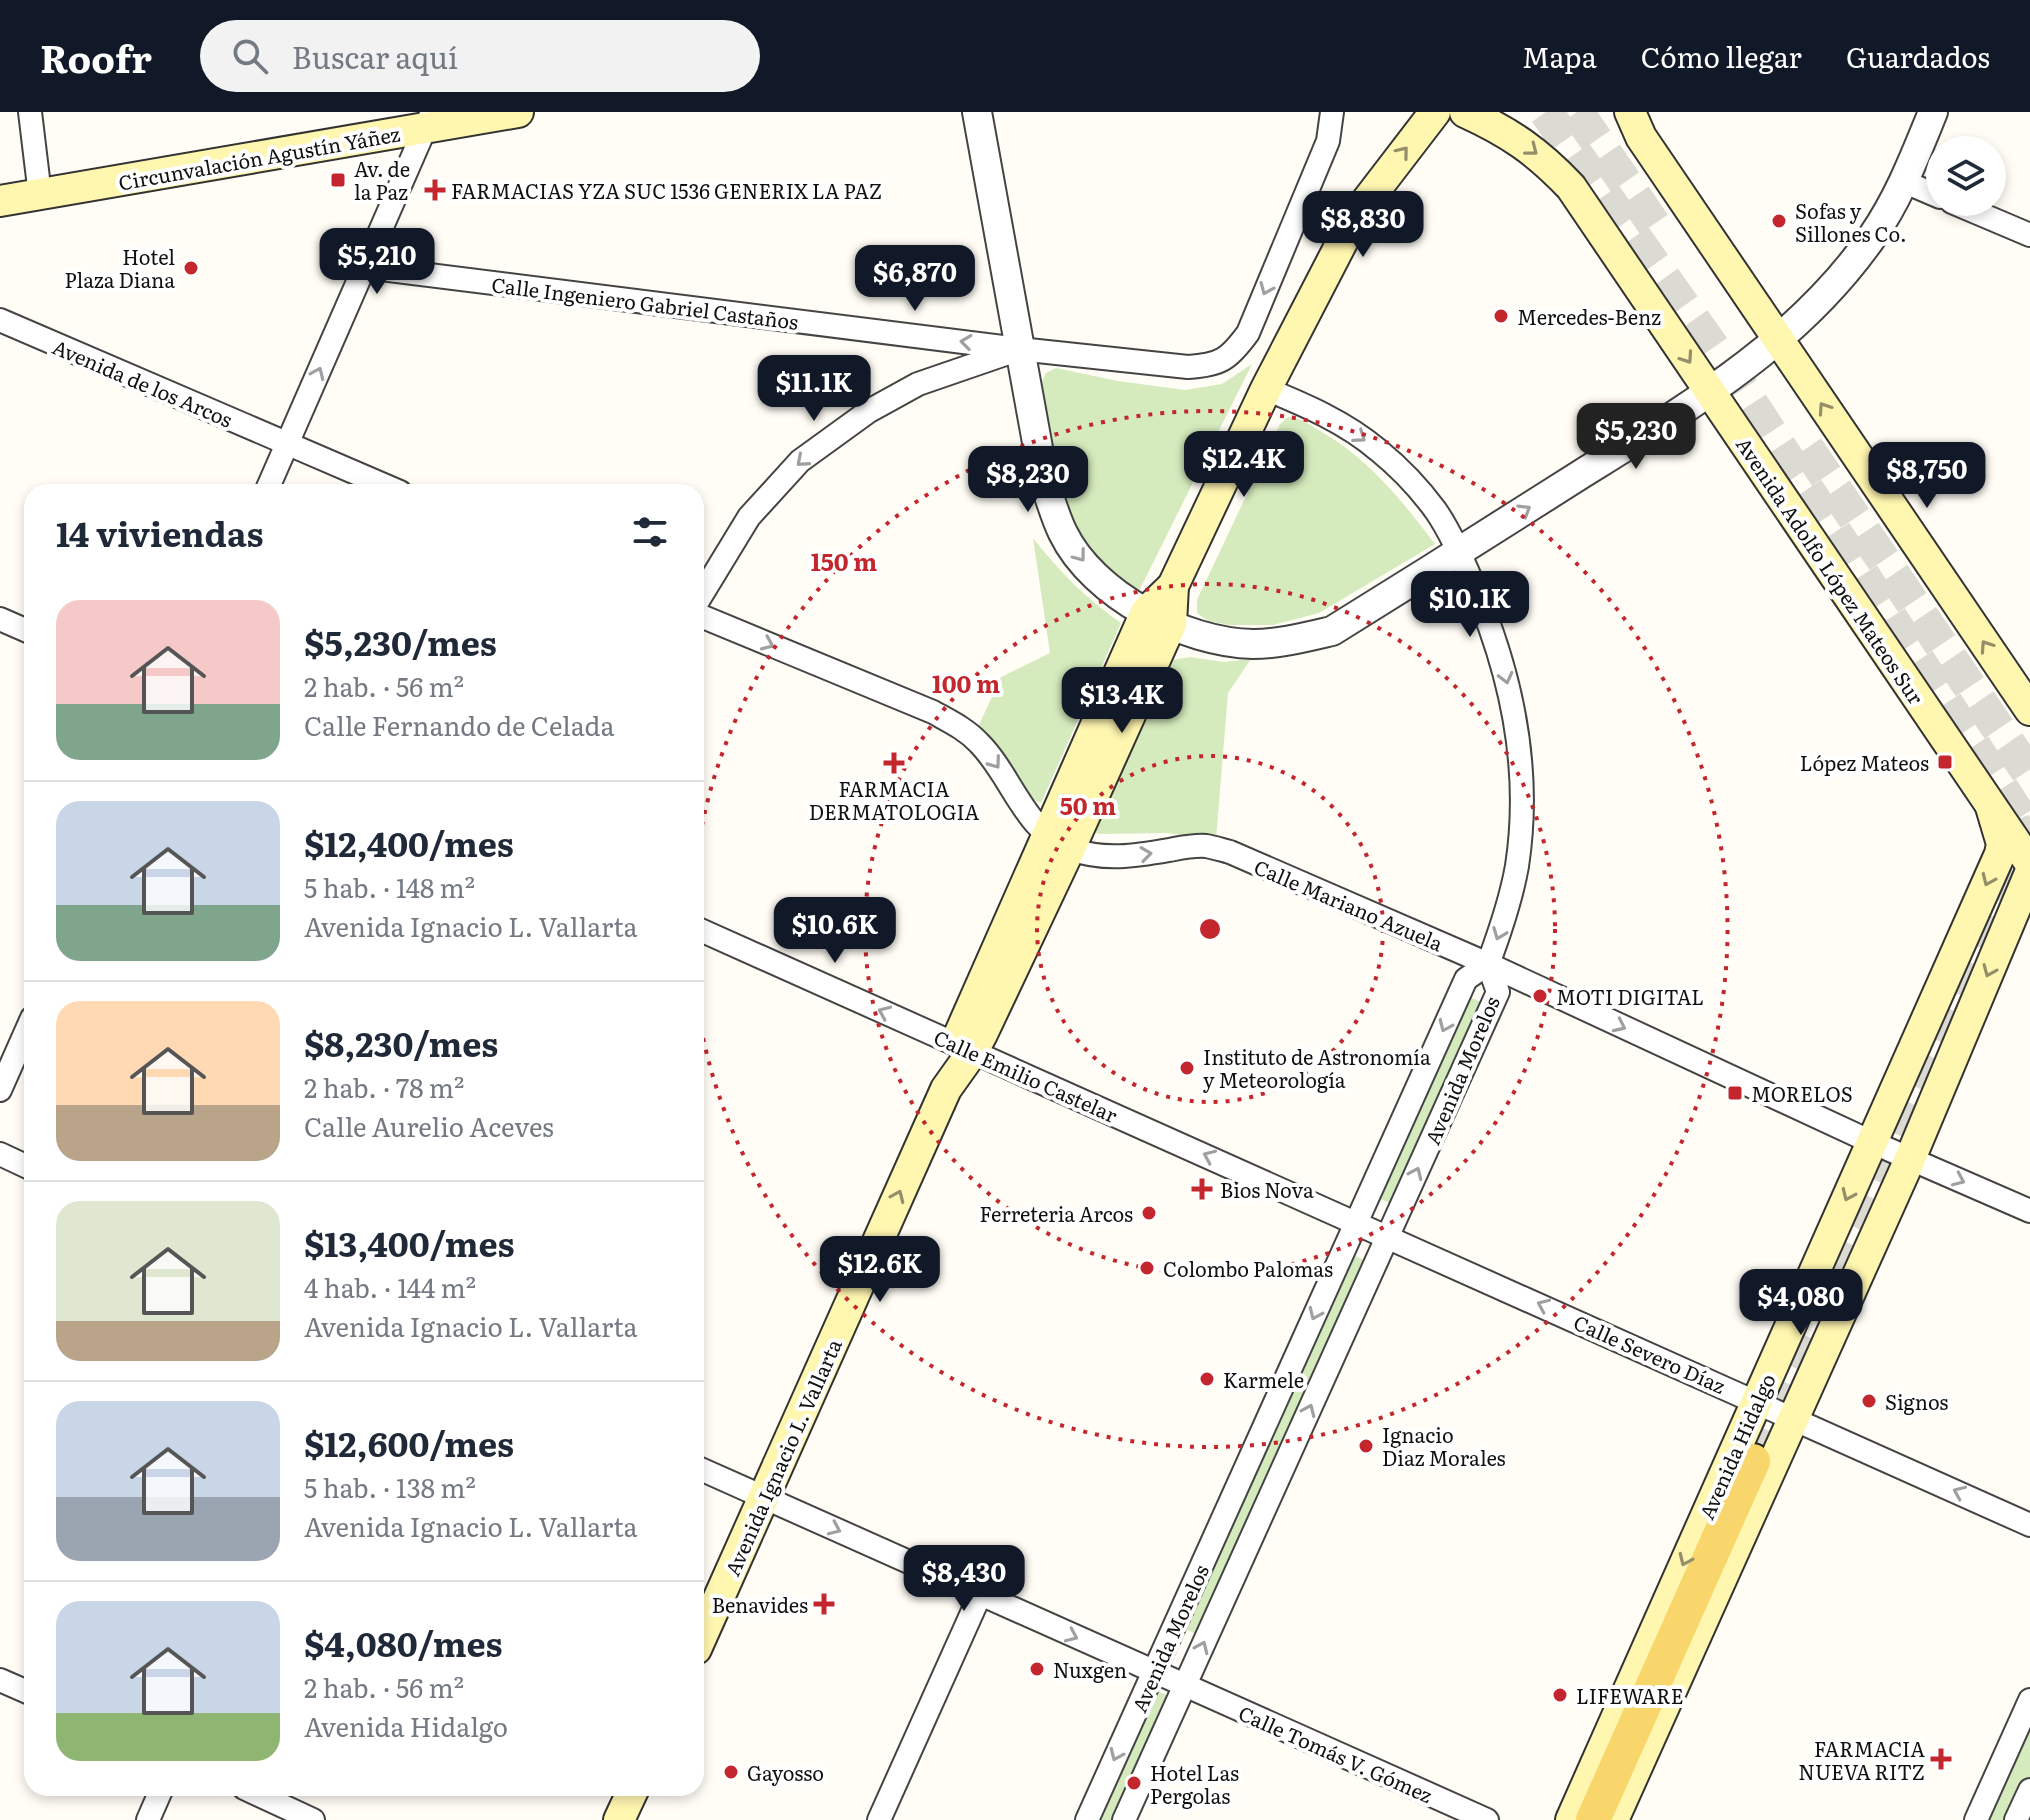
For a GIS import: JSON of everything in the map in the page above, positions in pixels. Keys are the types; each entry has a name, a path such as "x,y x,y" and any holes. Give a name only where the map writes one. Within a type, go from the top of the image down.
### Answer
{"main road":[{"name":"Circunvalación Agustín Yáñez","path":"0,201 428,120 518,112"},
{"name":"Avenida Ignacio L. Vallarta","path":"704,1631 1173,586 1266,389 1356,215 1435,112"},
{"name":"Avenida Adolfo López Mateos Sur","path":"1465,112 1503,129 1527,145 1571,187 2030,863"},
{"path":"1630,112 1641,137 2030,710"},
{"name":"Avenida Hidalgo","path":"1571,1820 2000,854 2002,844 1991,807"},
{"name":"Avenida Hidalgo","path":"1613,1820 1910,1159 2030,873"},
{"path":"1593,1820 1753,1461"},
{"path":"619,1820 630,1796"}],"street":[{"path":"30,112 40,195"},
{"path":"977,112 1044,481 1064,535 1095,576 1159,618 1222,641 1253,644 1283,642 1332,631 1711,393 1778,340 1827,293 1862,249 1905,182 1933,112"},
{"name":"Calle Ingeniero Gabriel Castaños","path":"365,267 1019,349 1188,367 1213,365 1232,355 1248,333 1328,141 1332,112"},
{"path":"270,484 428,120"},
{"path":"1905,182 1926,191"},
{"path":"1985,216 2030,235"},
{"name":"Avenida de los Arcos","path":"0,320 287,445"},
{"path":"704,591 749,517 800,461 869,411 918,384 1019,349"},
{"path":"1266,389 1334,420 1377,449 1410,481 1436,512 1459,552 1485,610 1514,709 1522,810 1517,865 1505,919 1488,964"},
{"path":"287,445 381,484"},
{"path":"704,617 933,712 959,726 979,742 1023,807 1059,842"},
{"path":"0,619 24,630"},
{"name":"Calle Mariano Azuela","path":"1059,842 1091,855 1115,858 1205,846 1230,852 1488,964 1872,1142 2030,1211"},
{"name":"Calle Emilio Castelar","path":"704,932 1357,1222"},
{"name":"Avenida Morelos","path":"1087,1820 1466,979 1488,964 1498,992 1124,1820"},
{"path":"0,1090 24,1036"},
{"path":"0,1154 24,1165"},
{"name":"Calle Severo Díaz","path":"1357,1222 2030,1525"},
{"name":"Calle Tomás V. Gómez","path":"704,1471 1487,1820"},
{"path":"879,1820 980,1595"},
{"path":"0,1680 24,1690"},
{"path":"1976,1820 2030,1700"},
{"path":"2016,1820 2030,1790"},
{"path":"148,1820 158,1796"},
{"path":"261,1796 313,1820"}],"green space":[{"path":"1252,364 1139,591 1112,573 1091,552 1076,528 1065,502 1051,445 1041,384 1046,373 1056,368 1185,390 1222,384"},
{"path":"1288,417 1309,424 1355,455 1397,497 1435,544 1319,613 1273,625 1229,625 1208,621 1197,613 1197,600 1280,424"},
{"path":"1033,538 1074,584 1121,623 1041,803 1027,797 979,725 1001,677 1050,653"},
{"path":"1190,657 1224,662 1251,659 1228,693 1216,839 1167,833 1099,834 1093,831 1172,660"},
{"path":"1467,996 1481,1002 1392,1204 1378,1198"},
{"path":"1349,1253 1366,1261 1198,1635 1181,1627"},
{"path":"1151,1688 1169,1696 1114,1820 1093,1820"},
{"path":"2030,1700 2030,1790 2016,1820 1976,1820"}],"tunnel":[{"path":"1546,112 1736,380 2030,832"},
{"path":"1577,112 1655,226"},
{"path":"1807,448 2030,775"},
{"path":"1753,1461 2014,866 2017,831 2013,821"}],"place":[{"name":"Av. de la Paz","path":"338,180"},
{"name":"FARMACIAS YZA SUC 1536 GENERIX LA PAZ","path":"435,190"},
{"name":"Sofas y Sillones Co.","path":"1779,221"},
{"name":"Hotel Plaza Diana","path":"191,268"},
{"name":"Mercedes-Benz","path":"1501,316"},
{"name":"López Mateos","path":"1945,762"},
{"name":"FARMACIA DERMATOLOGIA","path":"894,763"},
{"name":"MOTI DIGITAL","path":"1540,996"},
{"name":"Instituto de Astronomía y Meteorología","path":"1187,1068"},
{"name":"MORELOS","path":"1735,1093"},
{"name":"Bios Nova","path":"1202,1189"},
{"name":"Ferreteria Arcos","path":"1149,1213"},
{"name":"Colombo Palomas","path":"1147,1268"},
{"name":"Karmele","path":"1207,1379"},
{"name":"Signos","path":"1869,1401"},
{"name":"Ignacio Diaz Morales","path":"1366,1446"},
{"name":"Benavides","path":"824,1604"},
{"name":"Nuxgen","path":"1037,1669"},
{"name":"LIFEWARE","path":"1560,1695"},
{"name":"FARMACIA NUEVA RITZ","path":"1941,1759"},
{"name":"Gayosso","path":"731,1772"},
{"name":"Hotel Las Pergolas","path":"1134,1783"}]}
